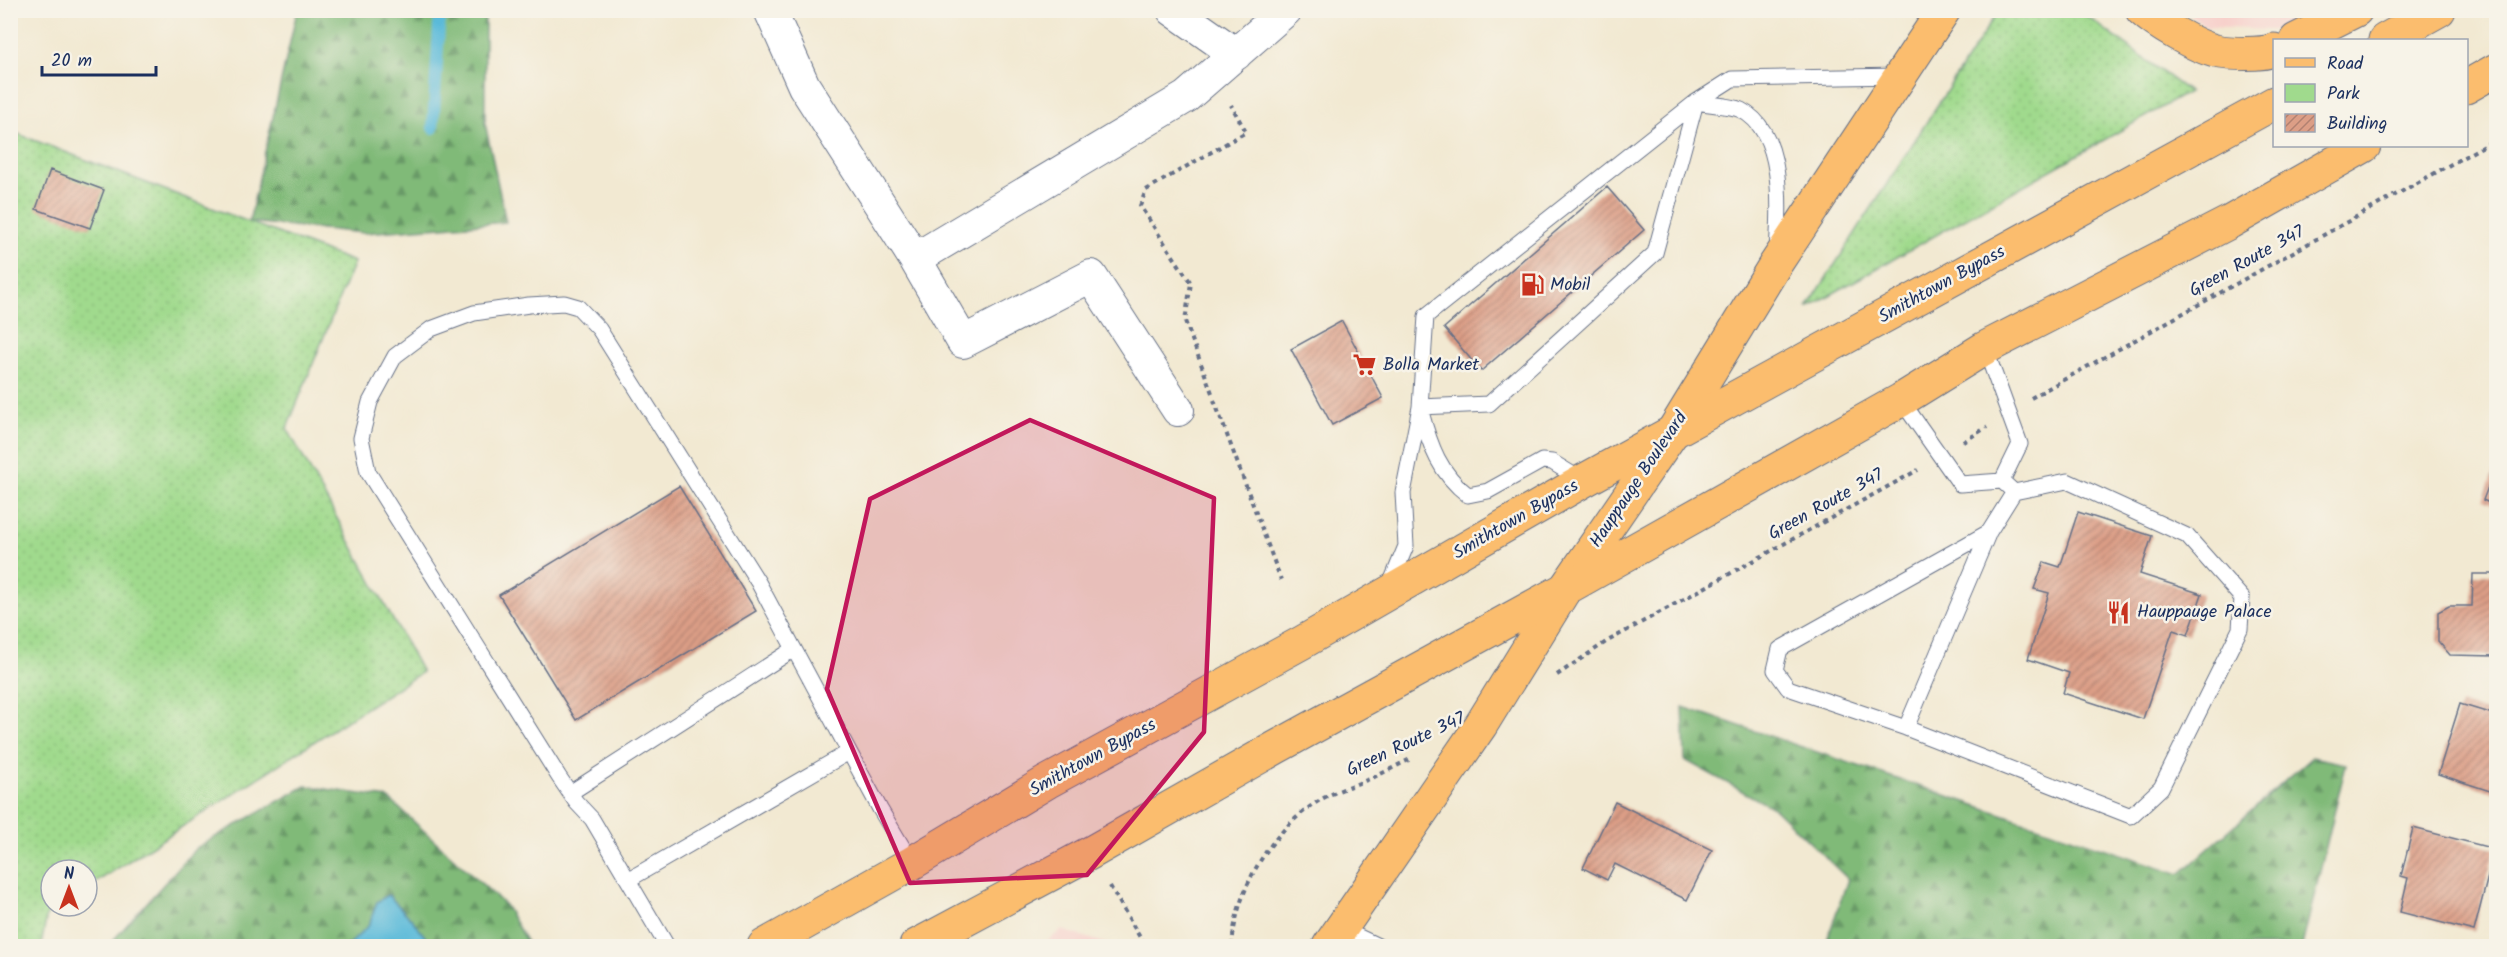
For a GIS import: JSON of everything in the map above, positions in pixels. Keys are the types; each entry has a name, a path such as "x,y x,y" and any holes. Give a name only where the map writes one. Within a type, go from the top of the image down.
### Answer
{"main road":[{"name":"Hauppauge Boulevard","path":"1334,937 1481,725 1565,589 1672,433 1775,264 1944,10"},
{"path":"2142,10 2169,29 2215,51 2266,53 2273,50"},
{"path":"2313,26 2356,10"},
{"path":"2387,39 2439,10"},
{"path":"2468,86 2496,70"},
{"name":"Smithtown Bypass","path":"764,946 912,863 1047,782 1385,596 1583,481 2273,104"},
{"path":"916,946 1092,852 1275,748 1565,589 1901,400 1985,348 2230,222 2362,147"}],"street":[{"path":"770,10 804,86 915,260 963,342 1091,276 1178,410"},
{"path":"1173,10 1225,63"},
{"path":"915,260 1186,97 1286,10"}],"lane":[{"path":"1385,596 1406,546 1403,493 1420,407 1426,316 1696,102 1732,79 1902,76"},
{"path":"1696,102 1741,110 1763,129 1774,156 1780,208 1775,264"},
{"path":"1420,407 1489,404 1655,253 1696,102"},
{"path":"666,946 592,819 570,793 368,472 361,438 370,402 395,356 431,329 474,313 564,303 578,308 599,329 758,582 849,752 912,863"},
{"path":"1985,348 2019,444 2002,481"},
{"path":"1901,400 1960,484 2002,481 2014,492"},
{"path":"1420,407 1429,440 1451,482 1468,495 1488,491 1542,461 1552,462 1583,481"},
{"path":"1906,728 1989,532 2014,492 2067,481 2187,536 2242,598 2240,629 2161,788 2131,816 1906,728 1788,688 1775,670 1780,649 1989,532"},
{"path":"570,793 794,649"},
{"path":"628,880 849,752"},
{"path":"1334,937 1378,946"}],"path":[{"path":"1225,63 1246,132 1146,190 1140,206 1191,283 1185,321 1281,580"},
{"name":"Green Route 347","path":"1548,681 1606,642 1940,457 2036,395 2496,139"},
{"name":"Green Route 347","path":"1232,946 1234,924 1245,891 1270,846 1286,828 1314,804 1422,754"},
{"path":"1110,886 1145,946"}],"highlighted area":[{"path":"1030,420 1214,498 1204,732 1087,875 910,883 827,689 870,499"}],"shaded area":[{"path":"2186,11 2328,11 2291,31 2206,27"},
{"path":"1062,930 1114,946 1040,946"}],"green space":[{"path":"297,11 485,11 485,123 506,222 364,233 249,222"},
{"path":"1998,11 2080,11 2189,92 1807,308"},
{"path":"10,131 354,262 287,428 422,672 99,880 99,858 39,858 39,918 46,918 41,946 10,946"},
{"path":"1683,707 2180,874 2312,757 2346,764 2302,946 1825,946 1848,879 1775,809 1685,760"},
{"path":"305,786 388,798 505,905 529,946 432,946 413,921 388,895 377,902 369,926 348,946 108,946 196,848"}],"water":[{"path":"388,895 413,921 432,946 348,946 369,925 377,902"}],"building":[{"path":"50,170 104,190 90,228 36,209"},
{"path":"1607,187 1644,230 1481,371 1444,328"},
{"path":"1342,321 1383,398 1332,425 1291,349"},
{"path":"2496,466 2496,506 2483,500"},
{"path":"679,486 756,611 576,720 499,595"},
{"name":"Hauppauge Palace","path":"2078,512 2152,536 2140,574 2202,594 2188,635 2173,630 2143,719 2063,693 2069,673 2028,659 2049,593 2034,589 2044,562 2060,567"},
{"path":"2473,574 2496,574 2496,656 2450,655 2438,641 2438,612 2449,606 2472,606"},
{"path":"2460,704 2496,715 2496,793 2438,774"},
{"path":"1615,802 1712,850 1687,900 1615,864 1607,880 1583,868"},
{"path":"2413,828 2495,849 2474,931 2400,912 2408,878 2401,876"}],"waterway":[{"path":"433,128 440,10"}],"place":[{"name":"Mobil","path":"1532,285"},
{"name":"Bolla Market","path":"1365,365"},
{"name":"Hauppauge Palace","path":"2119,612"}]}
